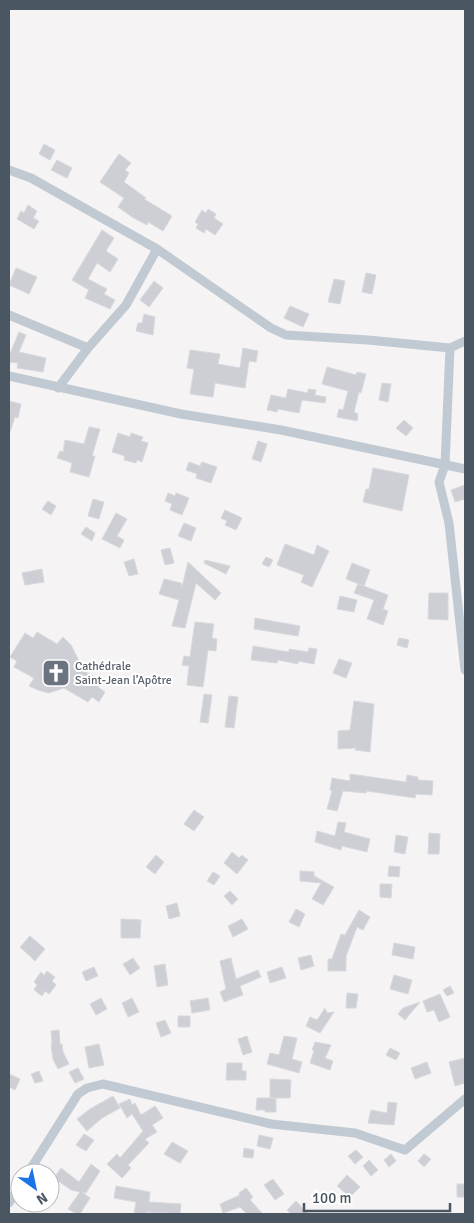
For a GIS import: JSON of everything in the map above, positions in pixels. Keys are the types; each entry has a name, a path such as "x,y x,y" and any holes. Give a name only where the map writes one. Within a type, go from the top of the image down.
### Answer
{"street":[{"path":"9,170 31,178 157,249 271,328 286,334 450,348 465,341"},
{"path":"58,388 88,348 126,305 157,249"},
{"path":"9,316 88,348"},
{"path":"450,348 445,466 440,482 449,523 465,670"},
{"path":"9,376 58,388 103,395 182,414 280,430 465,469"},
{"path":"34,1163 78,1094 87,1088 103,1084 271,1124 355,1133 405,1150 465,1099"}],"building":[{"path":"44,144 55,150 50,160 39,154"},
{"path":"119,154 131,163 125,170 129,173 124,182 146,198 144,199 172,216 163,231 148,222 147,225 132,217 118,207 124,198 100,182"},
{"path":"57,160 72,168 67,178 51,170"},
{"path":"28,205 37,211 33,218 39,221 34,229 17,219 21,211 24,213"},
{"path":"208,209 216,214 214,218 223,224 215,235 206,229 204,233 196,228 198,224 195,222 202,210 206,213"},
{"path":"102,230 114,238 106,251 118,259 110,272 97,263 88,279 107,289 104,294 115,300 110,309 85,298 89,290 72,280"},
{"path":"16,268 37,277 29,294 9,285"},
{"path":"366,273 376,275 372,294 362,292"},
{"path":"334,279 345,281 340,304 328,302"},
{"path":"154,281 163,288 149,307 140,300"},
{"path":"290,306 309,314 303,327 284,318"},
{"path":"144,314 155,317 153,335 136,331 138,323 142,323"},
{"path":"19,332 26,335 19,352 46,358 43,372 17,368 18,363 9,362 9,356"},
{"path":"243,348 258,351 256,362 249,361 245,388 215,383 213,397 190,394 194,369 187,368 190,350 220,354 218,364 240,368"},
{"path":"327,367 356,375 357,372 366,374 354,412 358,414 357,421 337,417 339,409 343,410 348,391 322,384"},
{"path":"382,383 391,384 388,402 379,400"},
{"path":"288,389 308,393 308,389 316,390 315,395 326,397 325,403 302,400 299,413 278,409 277,412 267,410 271,395 286,398"},
{"path":"9,401 21,404 18,418 15,417 10,432 9,432"},
{"path":"404,420 413,428 406,436 396,428"},
{"path":"89,427 100,429 92,456 95,456 89,477 70,472 72,463 57,458 60,451 63,452 65,440 84,444"},
{"path":"118,433 130,437 131,433 143,437 141,441 148,443 142,462 137,460 136,463 124,460 125,456 112,452"},
{"path":"258,441 267,444 261,462 252,459"},
{"path":"189,462 200,466 202,462 217,467 211,483 196,478 197,474 186,470"},
{"path":"373,468 409,475 402,511 363,502 366,489 369,489"},
{"path":"465,485 465,499 455,502 451,490"},
{"path":"168,493 175,496 176,493 189,498 182,515 170,510 172,504 165,501"},
{"path":"93,499 104,502 99,519 88,516"},
{"path":"48,501 56,506 51,515 42,509"},
{"path":"225,510 242,518 236,530 225,525 227,521 221,518"},
{"path":"116,513 127,519 117,536 124,540 120,548 102,539"},
{"path":"184,523 196,528 191,541 178,536"},
{"path":"86,527 95,533 92,541 81,534"},
{"path":"285,544 314,555 317,545 329,551 312,587 301,582 304,575 277,565"},
{"path":"170,548 174,563 165,565 161,550"},
{"path":"266,557 273,560 269,567 262,564"},
{"path":"134,559 138,574 129,576 124,562"},
{"path":"205,560 230,566 226,574 204,563"},
{"path":"188,562 221,593 215,600 196,583 185,628 172,626 179,600 159,594 164,579 181,583 182,587"},
{"path":"352,563 370,570 364,586 346,579"},
{"path":"42,569 44,582 25,585 22,573"},
{"path":"358,584 388,595 383,609 388,611 383,625 367,619 374,600 354,593"},
{"path":"429,593 448,593 448,620 428,619"},
{"path":"340,596 357,600 354,612 337,609"},
{"path":"255,618 300,626 298,636 254,629"},
{"path":"195,622 214,624 212,638 217,639 216,651 208,650 203,687 187,685 189,666 182,665 184,656 190,657"},
{"name":"Cathédrale Saint-Jean l’Apôtre","path":"37,632 57,644 63,637 71,645 84,671 102,681 98,687 105,692 99,702 92,697 88,702 64,688 49,693 29,686 34,678 14,667 17,661 10,657 25,633 33,638"},
{"path":"399,638 409,640 407,648 397,645"},
{"path":"253,646 289,652 289,649 308,652 309,648 317,649 314,664 298,661 298,664 278,660 277,663 251,660"},
{"path":"339,659 352,663 346,678 333,673"},
{"path":"204,694 212,695 208,723 200,722"},
{"path":"229,696 238,697 234,728 225,727"},
{"path":"354,701 374,704 370,752 355,750 356,748 338,749 338,731 350,730"},
{"path":"350,774 406,782 407,775 418,777 418,780 433,781 432,795 416,794 415,798 367,791 366,793 343,791 337,811 327,809 332,791 330,790 332,778 350,781"},
{"path":"194,810 204,817 194,831 184,824"},
{"path":"338,822 346,823 344,832 370,839 367,852 342,846 341,850 315,842 317,831 335,836"},
{"path":"429,833 440,834 439,854 428,854"},
{"path":"396,835 408,837 405,854 394,852"},
{"path":"232,852 239,858 242,855 248,860 237,874 224,863"},
{"path":"156,855 164,862 155,874 146,867"},
{"path":"389,866 400,867 399,877 388,876"},
{"path":"300,871 314,872 314,876 334,887 323,905 312,899 321,883 300,881"},
{"path":"213,872 220,876 214,885 207,881"},
{"path":"380,884 392,884 391,898 380,897"},
{"path":"230,891 238,899 232,905 224,896"},
{"path":"177,903 180,916 169,919 166,906"},
{"path":"296,909 305,914 299,927 289,922"},
{"path":"359,910 370,917 363,930 357,927 346,956 346,971 328,971 328,959 332,959 341,934 345,935"},
{"path":"121,919 141,920 140,938 121,938"},
{"path":"242,919 248,929 233,937 228,926"},
{"path":"30,936 45,949 35,961 20,947"},
{"path":"394,943 415,947 413,959 392,955"},
{"path":"311,955 314,966 301,970 298,958"},
{"path":"133,958 140,968 130,975 123,964"},
{"path":"231,958 236,979 258,970 261,977 240,986 243,995 224,1002 220,992 226,989 220,961"},
{"path":"165,964 168,985 157,987 154,966"},
{"path":"94,967 98,976 86,981 82,972"},
{"path":"282,967 286,978 270,983 267,972"},
{"path":"47,971 55,977 52,981 56,985 49,994 45,991 42,996 34,990 37,985 34,982 41,972 44,975"},
{"path":"394,975 412,980 408,994 390,989"},
{"path":"450,986 454,993 447,996 443,990"},
{"path":"347,993 358,994 356,1008 346,1008"},
{"path":"440,994 450,1017 439,1022 434,1010 427,1012 423,1001"},
{"path":"101,998 107,1009 96,1015 90,1004"},
{"path":"132,998 139,1012 128,1017 122,1003"},
{"path":"208,998 210,1010 192,1013 190,1001"},
{"path":"420,1002 405,1020 398,1014 403,1008"},
{"path":"325,1008 327,1013 334,1012 320,1033 306,1026 310,1017 317,1020"},
{"path":"178,1016 190,1016 190,1027 178,1027"},
{"path":"165,1020 171,1033 161,1037 156,1023"},
{"path":"59,1030 60,1044 62,1044 63,1052 69,1064 58,1069 53,1059 51,1031"},
{"path":"247,1036 252,1052 243,1055 238,1039"},
{"path":"284,1036 297,1038 292,1059 302,1062 299,1073 267,1064 270,1053 279,1055"},
{"path":"315,1042 331,1045 325,1058 333,1061 330,1070 310,1063"},
{"path":"99,1044 104,1065 89,1068 85,1047"},
{"path":"390,1048 400,1053 396,1060 386,1055"},
{"path":"465,1058 465,1083 455,1086 449,1062"},
{"path":"427,1062 431,1073 415,1079 411,1068"},
{"path":"227,1063 242,1063 242,1071 246,1071 246,1080 226,1080"},
{"path":"78,1068 84,1079 75,1083 69,1072"},
{"path":"39,1071 43,1081 35,1083 31,1074"},
{"path":"9,1074 20,1079 15,1090 9,1087"},
{"path":"270,1079 291,1080 290,1098 270,1098"},
{"path":"113,1096 120,1108 102,1118 87,1131 77,1119"},
{"path":"257,1098 276,1098 276,1112 256,1110"},
{"path":"130,1099 132,1105 135,1103 141,1115 155,1106 163,1118 152,1125 157,1132 145,1139 149,1143 128,1165 131,1168 122,1178 107,1164 117,1154 120,1158 143,1131 132,1114 127,1118 119,1104"},
{"path":"388,1102 397,1103 394,1125 368,1123 371,1110 387,1113"},
{"path":"84,1134 94,1140 86,1151 76,1145"},
{"path":"259,1135 273,1138 270,1149 257,1146"},
{"path":"172,1142 188,1151 180,1163 164,1154"},
{"path":"244,1148 254,1150 253,1158 243,1157"},
{"path":"356,1150 363,1157 355,1164 348,1156"},
{"path":"391,1154 396,1161 389,1167 384,1160"},
{"path":"424,1154 431,1159 424,1167 418,1161"},
{"path":"369,1160 378,1170 371,1176 363,1166"},
{"path":"91,1164 100,1171 86,1193 82,1192 90,1198 80,1214 77,1214 68,1209 80,1192 71,1190 60,1182 61,1168 79,1182"},
{"path":"347,1175 360,1187 350,1197 337,1186"},
{"path":"273,1179 284,1194 275,1200 264,1185"},
{"path":"457,1184 465,1184 465,1197 457,1197"},
{"path":"116,1186 150,1192 149,1202 181,1204 180,1214 147,1212 147,1214 134,1214 136,1202 114,1198"},
{"path":"246,1188 253,1197 250,1200 263,1214 247,1214 240,1207 223,1213 220,1204 240,1195 239,1193"},
{"path":"296,1201 308,1214 291,1214 287,1210"}],"place":[{"name":"Cathédrale Saint-Jean l’Apôtre","path":"56,673"}]}
